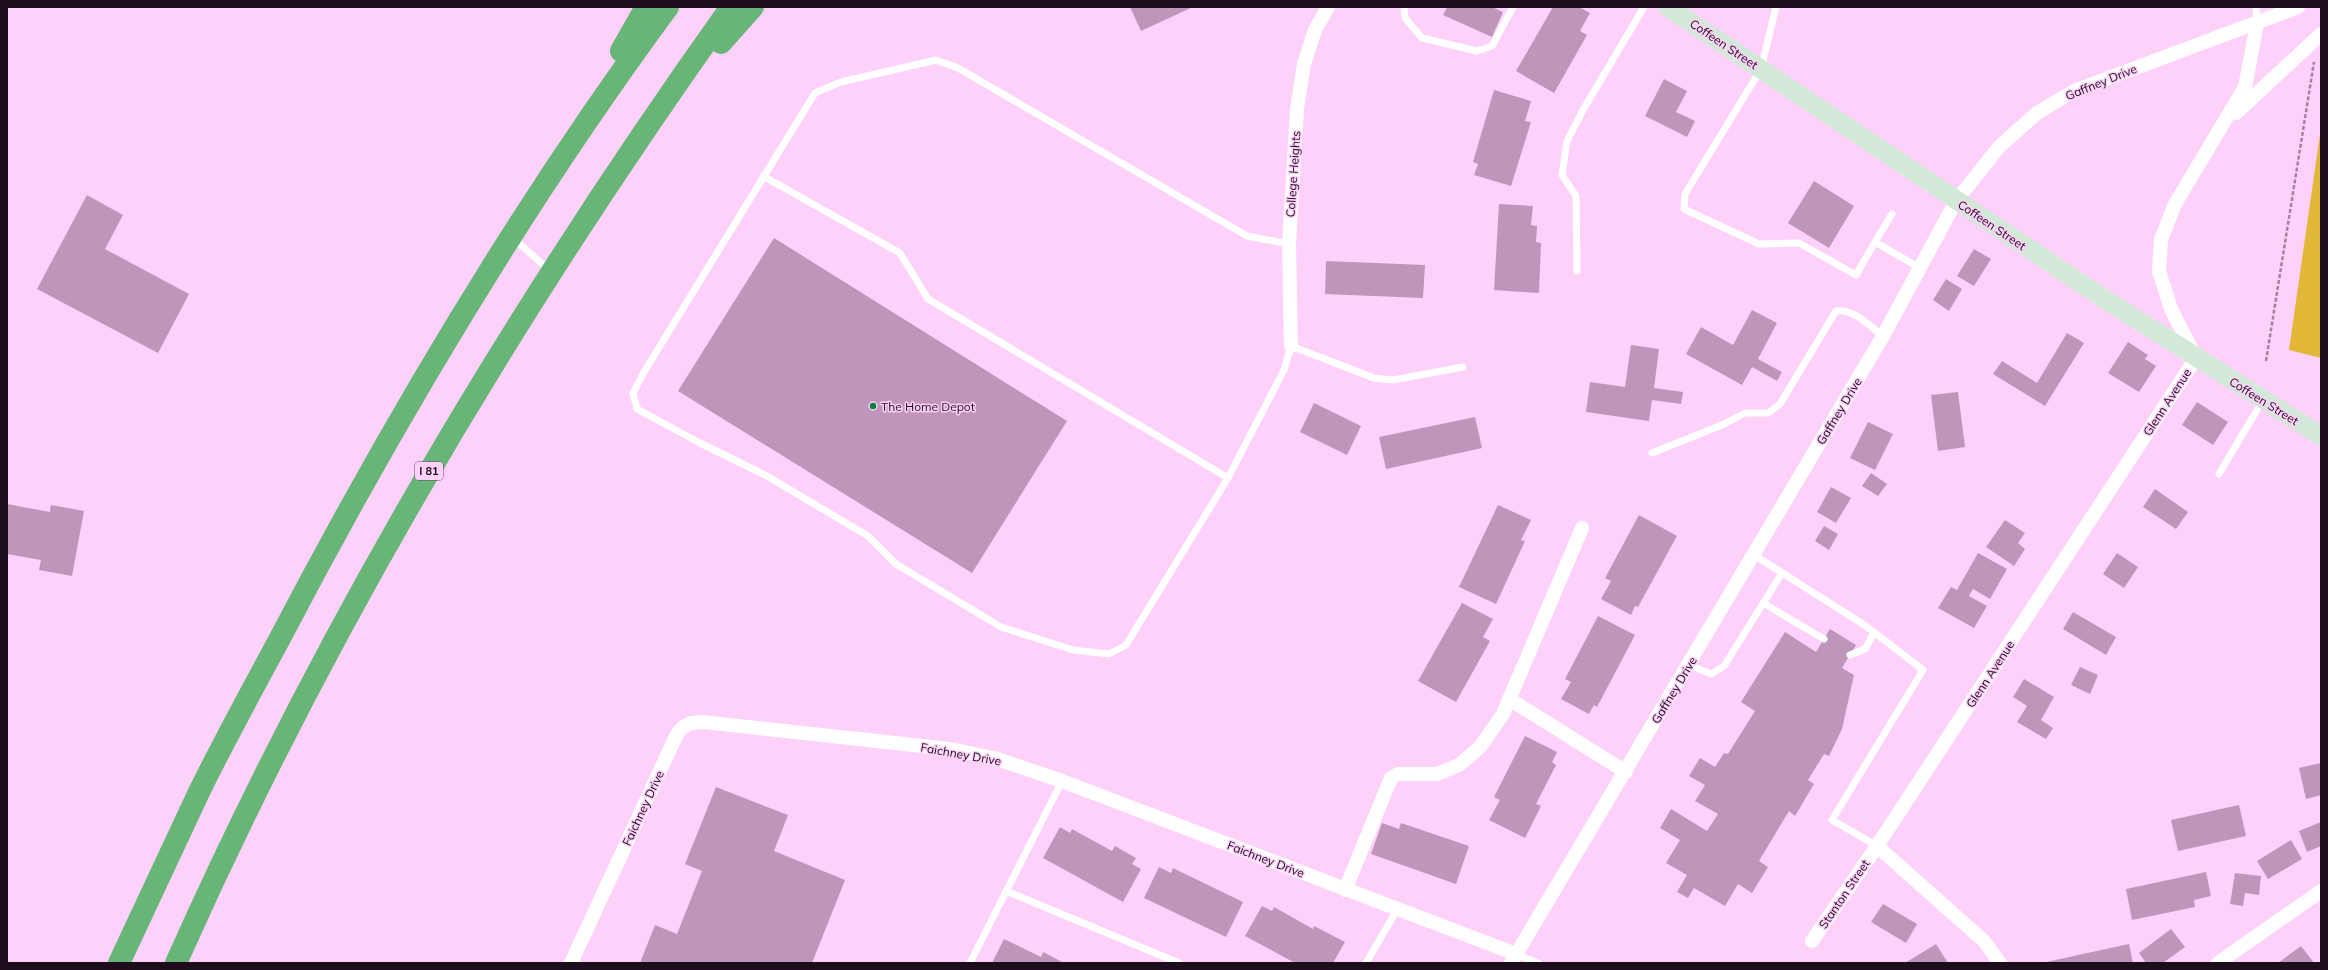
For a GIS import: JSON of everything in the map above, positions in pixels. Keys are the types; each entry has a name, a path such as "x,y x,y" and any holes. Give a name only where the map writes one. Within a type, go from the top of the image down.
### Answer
{"highway":[{"path":"119,963 200,790 332,537 427,373 646,7"},
{"path":"427,373 512,237 626,65 668,7"},
{"name":"I 81","path":"176,963 215,875 279,748 420,486 551,272 690,65 731,7"},
{"path":"420,486 514,354 703,64 753,7"}],"main road":[{"name":"Coffeen Street","path":"1668,7 1956,200 2196,358 2321,436"}],"street":[{"name":"College Heights","path":"1291,346 1288,244 1297,108 1304,64 1316,30 1328,7"},
{"name":"Gaffney Drive","path":"1514,959 1884,336 1956,200 2000,146 2043,109 2074,91 2257,24 2298,7"},
{"path":"2196,358 2171,309 2159,271 2161,240 2175,204 2245,87 2257,24"},
{"path":"2223,126 2262,86 2321,34"},
{"name":"Glenn Avenue","path":"1877,846 2196,358"},
{"path":"1345,890 1391,778 1398,774 1437,774 1459,765 1480,747 1503,714 1582,528"},
{"path":"1509,699 1626,772"},
{"name":"Faichney Drive","path":"571,963 677,734 682,727 690,722 703,722 950,749 994,758 1062,781 1397,910 1514,959"},
{"path":"1877,846 1984,941 2000,963"},
{"name":"Stanton Street","path":"1812,941 1877,846"},
{"path":"2218,963 2321,891"}],"lane":[{"path":"1404,7 1405,18 1422,38 1477,51 1492,46 1513,7"},
{"path":"1577,271 1576,196 1562,175 1567,141 1583,110 1644,7"},
{"path":"1776,7 1760,69 1685,194 1684,209 1759,244 1799,243 1856,275 1892,214"},
{"path":"2256,7 2257,24"},
{"path":"1288,244 1247,236 958,68 936,60 841,82 815,93 763,176 644,372 634,393 637,409 774,480 868,536 896,564 1001,627 1073,650 1109,654 1126,645 1228,478 1284,370 1291,346 1374,378 1393,380 1463,367"},
{"path":"763,176 900,253 928,299 1228,478"},
{"path":"512,237 551,272"},
{"path":"1875,242 1920,268"},
{"path":"1652,453 1722,426 1745,413 1768,413 1780,404 1836,311 1844,310 1854,314 1884,336"},
{"path":"2219,474 2263,400"},
{"path":"1754,555 1874,633 1923,670 1832,820 1877,846"},
{"path":"1689,665 1711,674 1724,666 1782,573"},
{"path":"1763,603 1824,639"},
{"path":"1850,655 1865,649 1874,633"},
{"path":"970,963 1062,781"},
{"path":"1006,892 1179,963"},
{"path":"1366,963 1397,910"},
{"path":"1514,959 1538,963"}],"path":[{"path":"2266,361 2311,78 2314,61 2318,56"}],"shaded area":[{"path":"2321,127 2321,358 2289,350"}],"building":[{"path":"1130,7 1193,7 1141,31"},
{"path":"1447,7 1492,7 1503,12 1492,37 1443,15"},
{"path":"1553,7 1579,7 1590,13 1580,31 1587,35 1554,93 1516,71"},
{"path":"1664,79 1687,91 1676,112 1695,121 1687,137 1645,116"},
{"path":"1494,90 1531,101 1525,121 1531,122 1511,186 1474,175 1478,164 1473,162"},
{"path":"1814,181 1854,206 1829,248 1788,223"},
{"path":"87,195 123,215 105,249 189,294 158,353 37,289"},
{"path":"1499,204 1533,206 1531,225 1537,226 1536,242 1541,243 1539,293 1494,290"},
{"name":"The Home Depot","path":"774,238 1067,421 972,573 678,391"},
{"path":"1974,249 1991,259 1974,286 1957,276"},
{"path":"1326,261 1425,265 1423,298 1325,294"},
{"path":"1946,279 1962,289 1949,311 1933,300"},
{"path":"1752,310 1777,323 1758,359 1782,372 1777,381 1752,367 1742,385 1686,354 1701,327 1733,345"},
{"path":"2067,333 2084,343 2045,406 1993,374 2002,361 2037,383"},
{"path":"2128,342 2148,355 2145,359 2156,366 2139,392 2108,373"},
{"path":"1631,345 1659,349 1654,388 1683,392 1681,404 1652,400 1649,421 1586,412 1590,382 1625,387"},
{"path":"1958,392 1965,447 1938,451 1931,395"},
{"path":"2197,402 2228,422 2213,445 2182,425"},
{"path":"1314,403 1361,426 1347,455 1300,432"},
{"path":"1475,417 1482,448 1386,469 1379,437"},
{"path":"1868,422 1893,434 1875,470 1850,458"},
{"path":"1871,473 1887,484 1878,496 1862,486"},
{"path":"1831,487 1851,498 1836,523 1817,512"},
{"path":"2155,489 2188,512 2176,529 2143,507"},
{"path":"7,504 50,512 51,505 84,511 72,576 39,570 41,560 7,554"},
{"path":"1498,505 1531,520 1521,540 1525,541 1496,604 1459,587"},
{"path":"1639,515 1677,536 1638,607 1635,606 1631,615 1601,599 1611,581 1605,578"},
{"path":"2005,520 2025,533 2018,543 2025,549 2014,566 1986,547"},
{"path":"1824,526 1838,534 1829,550 1815,541"},
{"path":"1978,553 2007,569 1990,599 1973,589 1969,596 1987,606 1974,628 1938,608 1951,587 1957,590"},
{"path":"2117,553 2138,567 2124,588 2103,574"},
{"path":"1462,603 1493,619 1483,637 1490,641 1456,702 1418,681"},
{"path":"2073,612 2116,637 2106,655 2063,629"},
{"path":"1598,616 1635,635 1597,707 1594,705 1589,714 1561,699 1571,682 1565,679"},
{"path":"1830,629 1856,645 1842,668 1854,675 1842,729 1829,756 1824,754 1808,780 1814,784 1795,816 1789,811 1759,861 1768,867 1752,893 1738,884 1725,906 1694,888 1688,898 1677,892 1687,875 1666,863 1680,840 1660,828 1671,809 1707,831 1718,814 1695,801 1705,785 1689,776 1700,758 1715,767 1724,753 1728,754 1755,711 1741,702 1785,632 1816,652"},
{"path":"2080,667 2098,675 2090,694 2071,685"},
{"path":"2024,679 2054,697 2041,720 2053,728 2046,739 2017,722 2027,706 2013,697"},
{"path":"1525,736 1557,752 1552,762 1556,765 1536,804 1541,806 1525,838 1489,820 1500,800 1494,797"},
{"path":"2321,763 2321,795 2306,799 2299,768"},
{"path":"716,787 788,815 774,851 845,880 812,963 640,963 655,925 677,934 702,871 685,864"},
{"path":"2239,805 2246,836 2178,851 2171,820"},
{"path":"2321,822 2321,846 2307,852 2299,831"},
{"path":"1382,823 1399,829 1401,823 1469,846 1456,884 1371,854"},
{"path":"1060,827 1070,833 1072,829 1112,851 1115,846 1136,858 1132,864 1141,869 1123,902 1043,858"},
{"path":"2291,840 2302,859 2268,879 2257,861"},
{"path":"1159,867 1171,873 1173,868 1243,902 1226,937 1144,898"},
{"path":"2206,872 2211,896 2194,900 2195,907 2132,920 2126,889"},
{"path":"2235,873 2261,876 2259,895 2245,893 2243,906 2230,904"},
{"path":"1883,904 1917,924 1906,943 1871,922"},
{"path":"1262,906 1272,911 1274,907 1313,929 1314,926 1345,942 1333,963 1295,963 1245,936"},
{"path":"2171,929 2185,947 2163,963 2146,963 2139,953"},
{"path":"1004,939 1041,957 1043,952 1064,963 992,963"},
{"path":"1936,944 1948,963 1905,963"},
{"path":"2129,944 2133,963 2046,963 2046,962"},
{"path":"2301,946 2314,963 2278,963"}],"place":[{"name":"The Home Depot","path":"873,406"}]}
